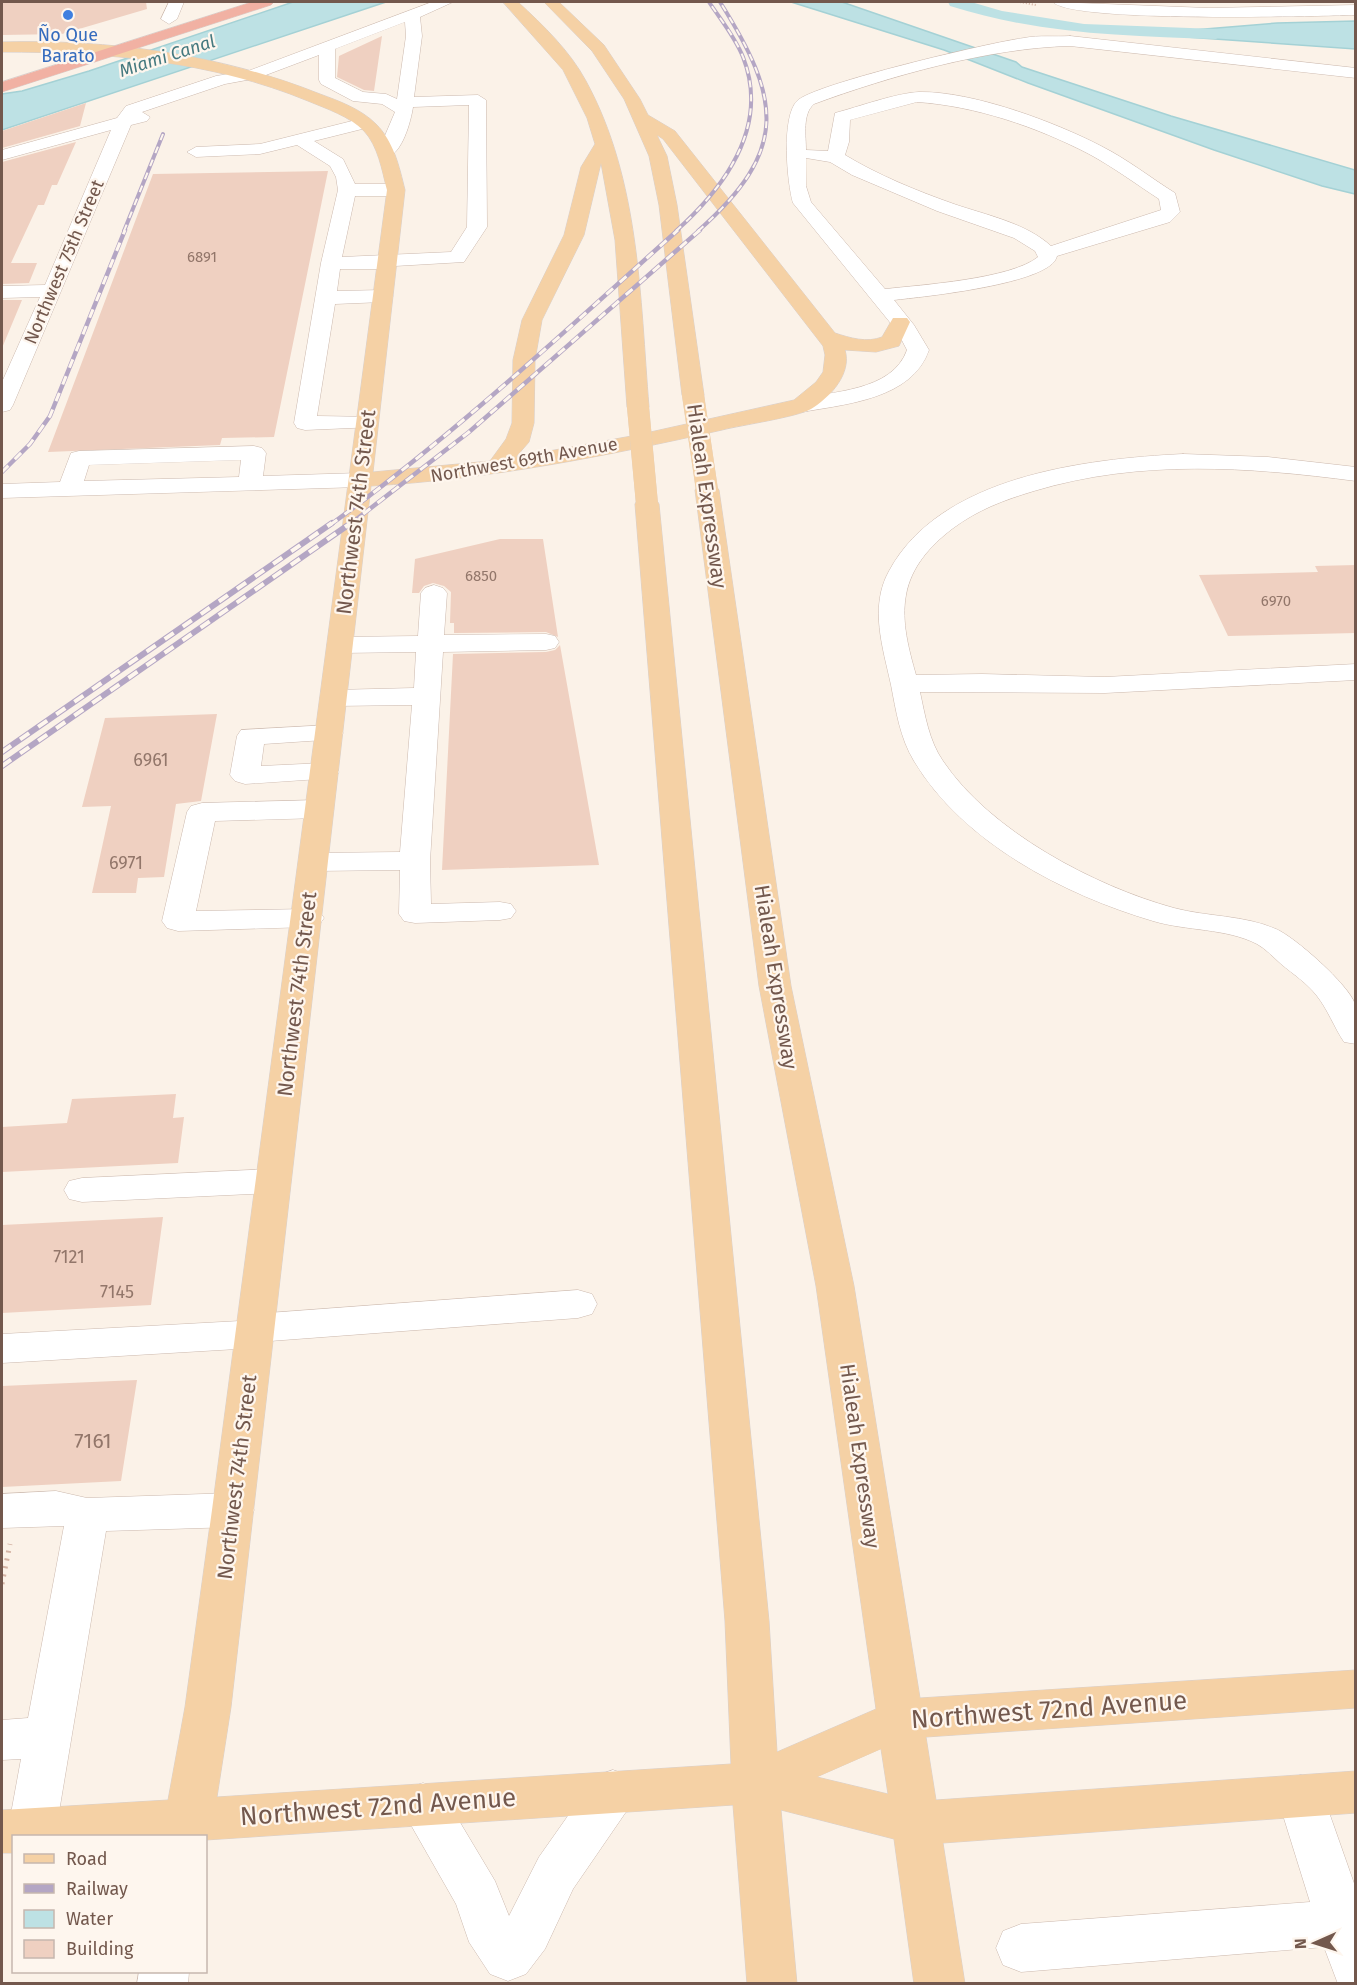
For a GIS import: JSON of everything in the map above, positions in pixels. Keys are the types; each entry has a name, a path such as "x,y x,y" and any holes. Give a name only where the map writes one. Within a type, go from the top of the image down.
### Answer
{"highway":[{"path":"2,73 224,2"},
{"path":"2,87 266,2"}],"main road":[{"path":"510,2 543,34 577,80 604,143 614,175 627,262 747,1621 755,1783 772,1983"},
{"name":"Hialeah Expressway","path":"551,2 598,48 641,118 658,156 668,205 778,1007 835,1286 940,1983"},
{"name":"Northwest 74th Street","path":"2,47 76,49 132,54 252,75 330,104 364,123 387,152 396,190 308,918 272,1181 208,1707 188,1828"},
{"path":"641,118 669,135 828,338 836,353 834,373 824,388 802,405"},
{"path":"498,468 508,450 517,442 523,423 524,360 532,320 574,235 585,197 590,167 604,143"},
{"path":"828,338 855,345 880,345 891,341 900,322"},
{"name":"Northwest 69th Avenue","path":"360,480 429,477 498,468 802,405"},
{"path":"523,423 545,439 584,451"},
{"name":"Northwest 72nd Avenue","path":"755,1783 900,1719 1356,1689"},
{"name":"Northwest 72nd Avenue","path":"17,1831 188,1828 423,1804 755,1783 917,1822 1356,1792"}],"street":[{"path":"169,19 176,2"},
{"path":"2,155 80,132 122,128 142,117 240,84 252,75 445,2"},
{"path":"1061,2 1221,13 1356,10"},
{"path":"387,152 403,119 414,36 412,13"},
{"path":"900,322 802,203 797,186 799,113 808,100 849,85 952,58 1026,42 1070,41 1356,74"},
{"path":"327,46 327,80 359,97 386,99 404,106 478,100 477,227 458,258 331,263"},
{"path":"1302,67 1356,62"},
{"path":"835,157 840,142 841,117 917,97 947,99 980,106 1065,136 1097,152 1168,196 1171,212 1163,218 1044,260 1009,277 879,296"},
{"path":"195,152 260,149 364,123"},
{"name":"Northwest 75th Street","path":"2,405 122,128"},
{"path":"299,139 337,163 345,177 347,190 331,263 305,423 367,422"},
{"path":"797,152 835,157 858,171 944,207 1021,234 1044,260"},
{"path":"347,190 396,190"},
{"path":"2,292 53,291"},
{"path":"325,298 383,296"},
{"path":"22,313 44,312"},
{"name":"Northwest 69th Avenue","path":"802,405 871,390 904,374 914,363 918,350 900,322"},
{"path":"1355,1033 1326,987 1268,936 1234,927 1166,915 1118,898 1051,866 997,833 953,794 928,760 916,732 890,632 893,593 904,560 931,531 966,507 1054,476 1095,467 1182,460 1282,464 1356,474"},
{"name":"Northwest 69th Avenue","path":"2,491 360,480"},
{"path":"434,594 415,861 415,914 500,911"},
{"path":"340,645 546,642"},
{"path":"905,684 982,682 1105,685 1356,672"},
{"path":"334,698 426,696"},
{"path":"324,772 245,775 251,736 329,733"},
{"path":"308,918 178,921 202,812 320,809"},
{"path":"314,862 415,861"},
{"path":"82,1190 272,1181"},
{"path":"2,1349 578,1305"},
{"path":"6,1525 56,1508 87,1515 233,1510"},
{"path":"17,1831 49,1737 87,1515"},
{"path":"2,1740 49,1737"},
{"path":"508,1970 544,1893 613,1791"},
{"path":"1300,1796 1348,1921 1356,1967"},
{"path":"423,1804 478,1897 487,1926 508,1970"},
{"path":"1021,1948 1348,1921"}],"path":[{"path":"2,1584 6,1525"}],"water":[{"name":"Miami Canal","path":"293,2 386,2 2,130 2,94 22,91 89,71"},
{"path":"791,2 842,2 1016,62 1022,67 1171,116 1355,170 1355,194 1322,186 1214,150 944,50"},
{"path":"1355,21 1355,49 1186,37 1168,32 1277,23"}],"building":[{"path":"2,2 146,2 147,9 62,34 2,35"},
{"path":"382,36 374,91 364,90 337,77 339,56"},
{"path":"86,103 80,126 2,148 2,131"},
{"path":"76,142 57,185 52,185 44,205 38,205 11,263 37,263 29,283 2,284 2,162"},
{"path":"328,171 274,437 222,438 220,445 48,452 153,174"},
{"path":"2,300 22,300 2,348"},
{"path":"500,539 543,539 558,637 546,632 454,633 454,623 450,623 451,592 444,586 433,583 424,586 419,593 412,593 415,559"},
{"path":"1356,565 1356,633 1228,636 1199,575 1318,572 1315,566"},
{"path":"560,645 599,865 442,870 453,654 546,652 555,650"},
{"path":"217,714 201,801 176,804 164,877 138,878 136,893 92,893 111,806 82,807 105,718"},
{"path":"176,1094 173,1118 184,1117 178,1163 2,1172 2,1127 67,1123 72,1099"},
{"path":"163,1217 151,1305 2,1313 2,1225"},
{"path":"137,1380 121,1481 2,1487 2,1386"}],"waterway":[{"path":"956,2 1000,16 1084,29 1216,34"}],"railway":[{"path":"676,231 711,195 726,175 747,131 751,107 750,82 743,57 709,2"},
{"path":"698,231 728,202 749,175 761,149 766,122 764,96 755,67 720,2"},
{"path":"124,231 163,134"},
{"path":"2,472 30,444 50,416 125,230"},
{"path":"330,525 376,491 464,419 678,230"},
{"path":"349,525 469,432 700,230"},
{"path":"2,752 332,523"},
{"path":"2,766 351,523"}],"place":[{"name":"Ño Que Barato","path":"68,15"}]}
